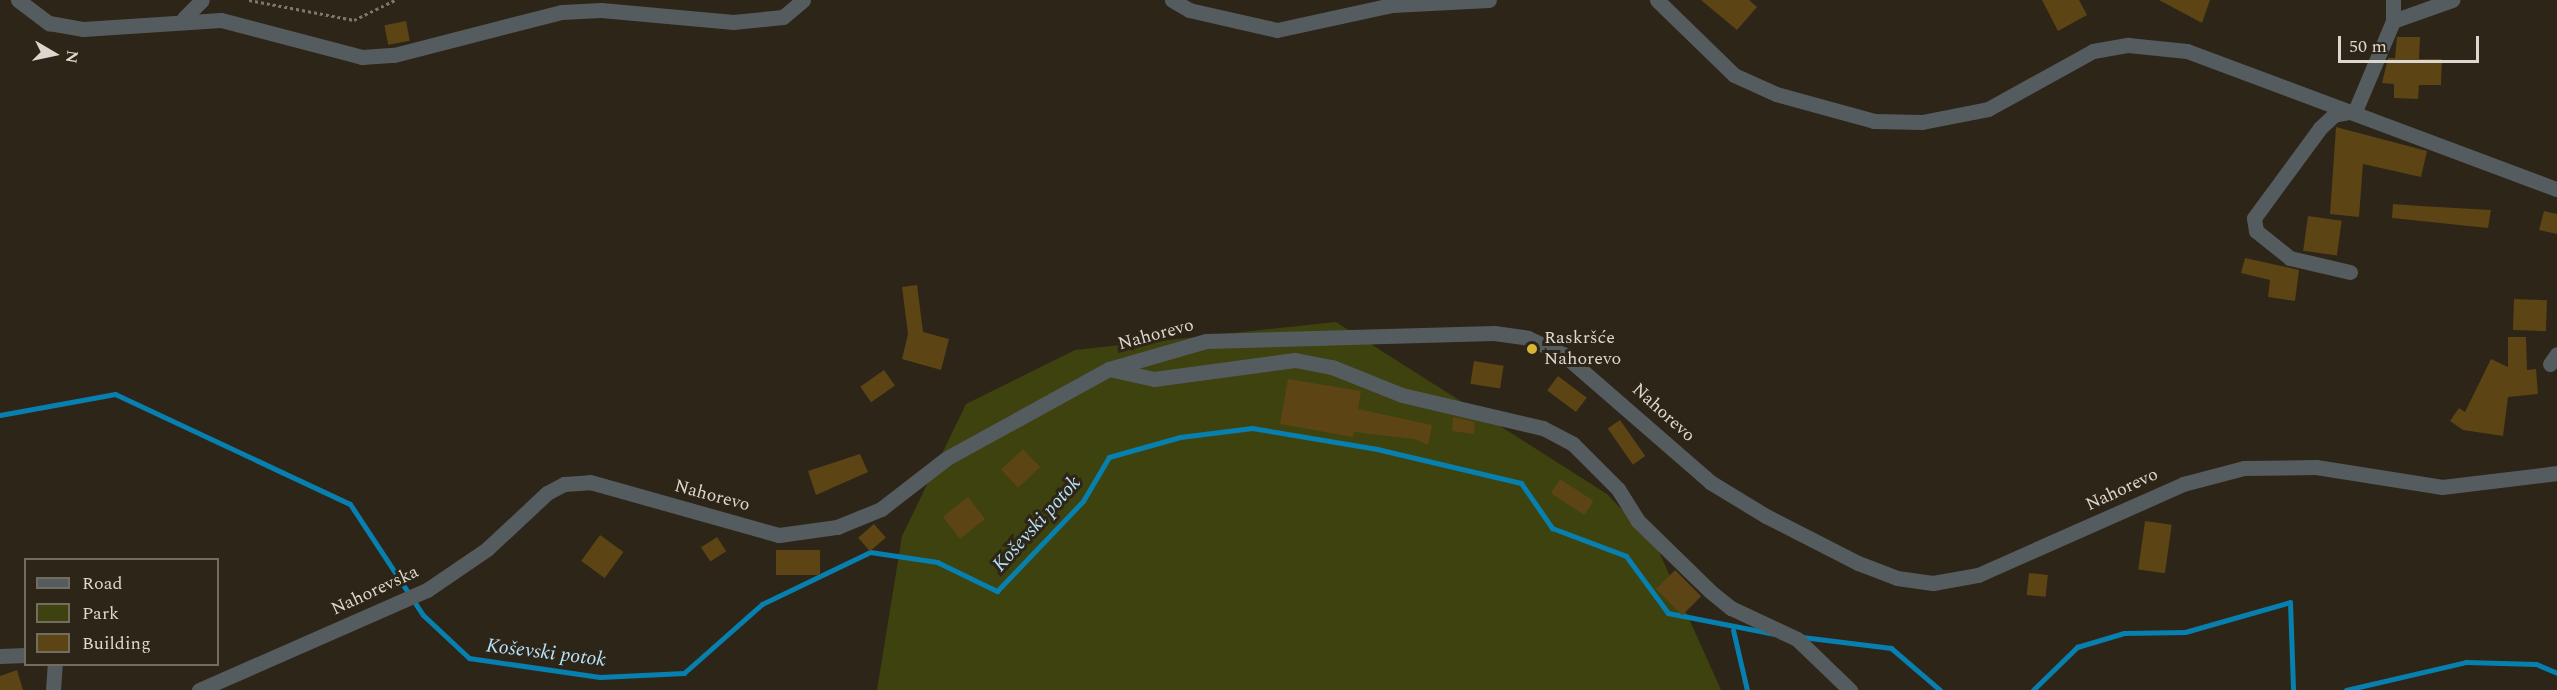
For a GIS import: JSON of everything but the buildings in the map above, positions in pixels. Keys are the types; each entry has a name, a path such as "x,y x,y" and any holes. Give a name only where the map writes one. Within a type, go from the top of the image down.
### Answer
{"street":[{"path":"18,0 49,23 83,29 184,18 253,25 332,53 362,57 394,55 562,12 601,10 734,22 783,17 803,0"},
{"path":"184,18 202,0"},
{"path":"1172,0 1189,10 1277,30 1392,5 1488,0"},
{"path":"1658,0 1734,75 1776,94 1874,121 1923,122 1988,109 2093,51 2128,45 2187,51 2355,111 2557,189"},
{"path":"2355,111 2393,21 2393,0"},
{"path":"2393,21 2452,0"},
{"path":"2350,272 2290,258 2256,231 2254,218 2319,128 2334,116 2355,111"},
{"name":"Nahorevo","path":"547,493 590,482 779,535 837,527 881,509 947,458 1109,369 1206,341 1494,333 1528,338 1571,360 1710,482 1766,516 1858,563 1933,583 1988,571 2183,484 2244,468 2316,467 2442,487 2557,473"},
{"path":"1109,369 1154,379 1295,360 1332,367 1402,395 1543,428 1573,444 1618,489 1637,520 1711,592 1731,608 1780,629 1797,639 1850,690"},
{"name":"Nahorevska","path":"199,690 423,591 488,549 547,493"},
{"path":"0,656 24,655"},
{"path":"53,690 55,666"}],"path":[{"path":"249,0 354,20 395,0"}],"green space":[{"path":"1336,322 1607,494 1656,545 1721,690 877,690 902,536 966,404 1075,350"}],"waterway":[{"name":"Koševski potok","path":"0,415 115,394 350,504 423,615 469,658 600,677 684,673 762,604 870,552 937,562 997,591 1083,501 1109,457 1180,437 1252,428 1377,449 1521,483 1552,528 1626,556 1668,613 1775,634"},
{"path":"2033,690 2077,647 2124,633 2185,632 2290,602 2293,690"},
{"path":"1733,630 1747,690"},
{"path":"1802,637 1891,648 1940,690"},
{"path":"2346,690 2466,662 2536,664 2557,673"}],"place":[{"name":"Raskršće Nahorevo","path":"1532,349"}]}
